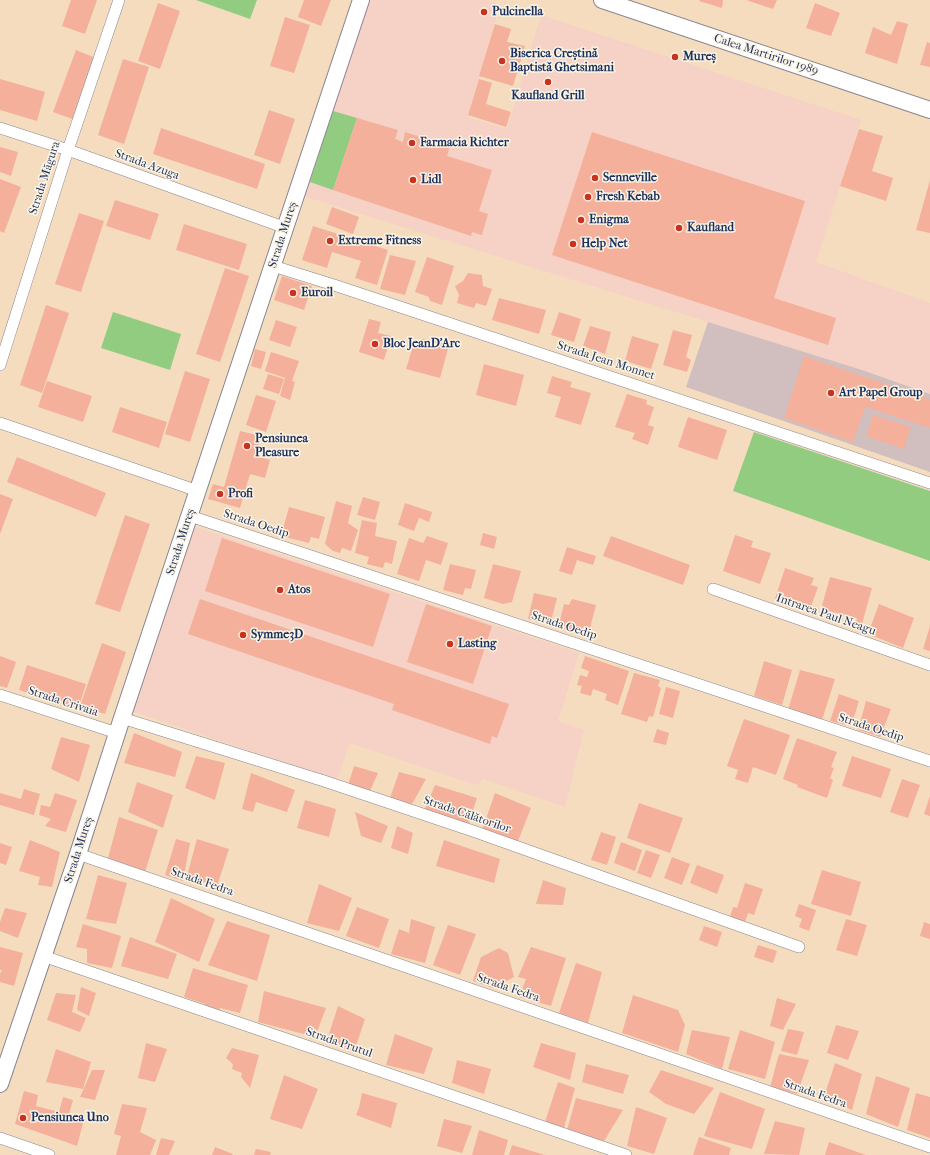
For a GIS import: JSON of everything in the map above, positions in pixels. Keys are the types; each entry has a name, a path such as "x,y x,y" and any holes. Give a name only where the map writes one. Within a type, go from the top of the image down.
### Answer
{"street":[{"name":"Strada Măgura","path":"0,365 68,150 119,0"},
{"name":"Strada Mureș","path":"0,1084 362,0"},
{"name":"Calea Martirilor 1989","path":"602,0 930,110"},
{"name":"Strada Azuga","path":"0,128 68,150 286,228"},
{"name":"Strada Jean Monnet","path":"273,266 930,483"},
{"path":"0,423 198,491"},
{"name":"Strada Oedip","path":"190,516 930,761"},
{"name":"Intrarea Paul Neagu","path":"713,589 930,665"},
{"name":"Strada Crivaia","path":"0,695 117,733"},
{"name":"Strada Călătorilor","path":"122,718 324,780 473,831 799,947"},
{"name":"Strada Fedra","path":"78,854 930,1147"},
{"name":"Strada Prutul","path":"43,956 626,1155"},
{"path":"0,1138 49,1155"}],"shaded area":[{"path":"363,0 485,0 500,5 467,117 507,129 541,15 861,120 816,262 930,303 930,394 862,370 300,195"},
{"path":"708,322 862,370 930,394 930,472 686,387"},
{"path":"190,525 579,653 558,721 584,730 565,807 484,779 476,785 350,743 337,780 128,710"}],"green space":[{"path":"196,0 257,0 250,19"},
{"path":"333,111 357,118 333,190 310,182"},
{"path":"113,312 181,334 170,370 101,348"},
{"path":"754,432 930,491 930,561 733,491"}],"building":[{"path":"71,0 97,0 85,34 62,26"},
{"path":"304,0 331,0 321,26 298,17"},
{"path":"723,0 722,8 699,1"},
{"path":"746,0 777,0 773,9"},
{"path":"158,3 180,11 160,69 138,61"},
{"path":"815,3 840,13 831,36 806,28"},
{"path":"285,17 310,25 294,73 270,66"},
{"path":"897,21 908,24 897,64 865,53 873,27 891,35"},
{"name":"Biserica Creștină Baptistă Ghetsimani","path":"495,24 511,29 507,42 525,46 513,86 479,76"},
{"path":"927,42 930,43 930,67 920,65"},
{"path":"76,50 98,59 75,120 53,112"},
{"path":"123,59 149,67 124,144 98,135"},
{"path":"0,79 45,92 37,121 0,110"},
{"path":"479,79 492,83 486,104 511,112 506,127 468,115"},
{"path":"269,110 295,119 280,164 254,155"},
{"name":"Lidl","path":"357,118 398,130 395,139 403,142 405,132 450,146 447,156 492,170 479,211 488,214 482,235 472,232 471,236 333,190"},
{"path":"161,128 265,164 257,189 153,154"},
{"path":"859,129 883,136 872,171 893,178 886,201 840,186"},
{"name":"Kaufland","path":"592,132 805,201 774,298 836,318 828,345 552,255"},
{"path":"0,147 18,152 11,176 0,172"},
{"path":"0,179 21,187 4,233 0,231"},
{"path":"930,180 930,233 916,230"},
{"path":"115,200 159,214 150,240 106,226"},
{"path":"332,207 359,217 353,234 326,224"},
{"path":"79,213 104,221 81,292 55,284"},
{"path":"184,224 247,244 239,270 176,250"},
{"path":"313,226 388,250 377,285 355,278 361,261 332,252 327,268 302,260"},
{"path":"390,255 416,261 405,295 380,289"},
{"path":"427,257 454,266 442,305 430,301 429,297 415,292"},
{"path":"225,268 249,276 220,362 196,354"},
{"path":"468,273 482,275 483,286 492,289 486,306 476,303 474,308 457,303 459,295 455,286 463,281"},
{"name":"Euroil","path":"282,276 312,286 304,310 274,300"},
{"path":"499,298 546,310 539,334 492,320"},
{"path":"46,305 69,313 42,393 20,385"},
{"path":"559,312 581,319 574,342 551,335"},
{"name":"Bloc JeanD'Arc","path":"369,319 381,322 378,333 391,336 384,360 359,352"},
{"path":"276,320 297,327 290,347 269,340"},
{"path":"590,326 611,332 605,354 583,346"},
{"path":"673,330 692,335 686,357 691,360 687,372 663,365"},
{"path":"632,336 659,344 651,369 625,361"},
{"path":"422,339 429,339 449,345 440,378 406,369 413,346 417,348"},
{"path":"255,349 266,352 261,369 251,366"},
{"path":"271,352 299,361 292,381 295,382 290,400 280,396 285,378 265,371"},
{"name":"Art Papel Group","path":"804,356 930,399 930,428 865,407 853,442 784,418"},
{"path":"484,364 524,375 516,406 476,395"},
{"path":"185,371 210,379 190,442 165,434"},
{"path":"268,374 284,379 279,394 263,389"},
{"path":"552,376 572,382 570,387 591,393 581,425 555,417 561,397 547,393"},
{"path":"47,381 92,396 83,422 38,407"},
{"path":"627,394 647,400 646,404 654,407 648,425 654,427 648,445 632,439 635,433 615,427"},
{"path":"256,395 276,401 266,432 246,425"},
{"path":"120,407 167,422 159,448 112,432"},
{"name":"Art Papel Group","path":"873,415 911,427 904,449 866,436"},
{"path":"688,417 727,430 717,460 678,447"},
{"path":"240,431 261,436 255,456 270,460 265,478 250,474 240,508 208,499 213,484 224,487"},
{"path":"17,457 106,493 96,517 7,482"},
{"path":"0,494 13,499 0,534"},
{"path":"363,497 380,502 375,520 357,515"},
{"path":"336,501 352,506 348,523 358,530 351,551 342,548 340,553 333,551 325,544"},
{"path":"405,503 432,512 429,522 419,518 414,531 398,525"},
{"path":"289,507 325,517 319,539 311,537 309,543 281,536"},
{"path":"125,515 150,524 120,612 95,604"},
{"path":"362,520 377,523 375,536 397,541 392,564 385,562 383,568 367,564 369,557 355,553"},
{"path":"483,533 497,537 494,549 480,545"},
{"path":"735,535 753,541 751,547 771,553 760,584 723,571"},
{"path":"427,536 448,543 441,565 426,560 419,581 397,574 409,538 423,543"},
{"path":"611,536 690,565 683,585 603,556"},
{"path":"222,538 390,594 373,647 205,591"},
{"path":"567,547 596,556 593,565 577,560 572,575 559,571"},
{"path":"450,564 476,570 471,589 465,588 463,595 443,590"},
{"path":"493,564 521,571 512,602 503,604 484,598"},
{"path":"785,568 814,578 811,585 818,587 809,612 775,599"},
{"path":"830,577 872,588 860,631 854,629 857,618 821,609"},
{"path":"534,593 557,598 550,625 528,619"},
{"path":"200,599 509,704 497,738 492,736 490,744 392,710 394,704 188,634"},
{"path":"572,599 596,605 589,632 573,627 570,631 558,627 564,604 569,605"},
{"name":"Lasting","path":"426,604 492,626 473,684 407,662"},
{"path":"879,604 914,618 903,648 868,634"},
{"path":"930,626 930,651 923,649"},
{"path":"102,643 126,652 105,714 80,706"},
{"path":"0,656 16,662 7,688 0,686"},
{"path":"585,656 629,671 618,705 605,700 607,694 593,689 591,696 580,693 582,686 577,685 580,675 587,677 589,671 581,668"},
{"path":"764,661 792,670 782,705 754,696"},
{"path":"27,665 86,684 78,709 19,690"},
{"path":"800,670 835,679 822,720 788,710"},
{"path":"634,673 660,680 658,686 661,688 653,717 649,716 647,722 621,714"},
{"path":"666,687 680,691 673,718 659,714"},
{"path":"839,694 859,701 851,726 830,721"},
{"path":"866,701 891,709 880,737 858,730"},
{"path":"744,719 790,735 776,775 753,767 748,783 735,779 738,770 727,766"},
{"path":"657,729 669,733 666,745 653,742"},
{"path":"134,733 182,752 175,777 124,763"},
{"path":"61,737 90,745 79,782 51,769"},
{"path":"797,738 837,752 831,767 834,768 830,778 833,780 827,798 797,787 798,785 783,779"},
{"path":"196,756 225,763 215,800 185,788"},
{"path":"852,756 891,769 881,798 842,786"},
{"path":"354,766 378,773 370,791 348,785"},
{"path":"399,772 426,779 412,804 390,798"},
{"path":"251,773 295,790 287,812 256,802 253,812 242,809"},
{"path":"902,779 920,785 908,818 890,812"},
{"path":"137,782 173,795 163,828 128,812"},
{"path":"435,785 477,798 468,825 424,811"},
{"path":"24,789 40,794 34,815 0,805 0,793 21,799"},
{"path":"55,793 77,800 66,832 45,826 51,819 39,815 41,805 50,807"},
{"path":"495,793 531,808 518,841 482,830"},
{"path":"930,796 930,816 924,814"},
{"path":"305,800 336,809 329,837 297,828"},
{"path":"639,803 683,818 670,853 627,838"},
{"path":"355,812 388,826 381,843 361,836"},
{"path":"119,817 158,830 145,872 108,858"},
{"path":"397,826 413,833 408,854 391,848"},
{"path":"601,832 616,837 607,865 591,860"},
{"path":"176,839 190,843 183,881 165,875"},
{"path":"197,839 229,849 217,886 187,876"},
{"path":"30,840 60,852 52,887 38,885 40,877 19,871"},
{"path":"444,840 500,859 494,883 436,866"},
{"path":"621,842 642,850 635,871 614,863"},
{"path":"0,843 12,847 6,865 0,863"},
{"path":"646,850 660,855 651,878 637,873"},
{"path":"672,857 690,864 682,885 664,878"},
{"path":"697,865 724,875 717,894 690,883"},
{"path":"822,870 861,882 851,916 811,904"},
{"path":"98,875 127,883 116,924 86,919"},
{"path":"543,880 566,888 563,905 536,904"},
{"path":"745,883 763,889 754,915 748,913 745,922 730,917 733,907 737,908"},
{"path":"319,884 352,898 339,931 307,923"},
{"path":"171,898 215,919 199,962 155,942"},
{"path":"799,904 816,910 809,931 799,927 802,919 795,916"},
{"path":"357,907 389,919 379,948 346,936"},
{"path":"5,908 27,913 18,938 0,931 0,922"},
{"path":"411,919 435,927 425,963 391,954 399,929 409,933"},
{"path":"846,919 867,925 857,956 836,950"},
{"path":"227,921 270,935 257,981 208,965"},
{"path":"924,922 930,924 930,939 920,936"},
{"path":"83,924 121,936 112,968 87,963 87,949 76,947"},
{"path":"448,925 476,934 460,975 433,965"},
{"path":"704,926 722,932 717,947 699,940"},
{"path":"130,937 177,954 168,979 121,966"},
{"path":"758,945 777,951 773,963 754,957"},
{"path":"0,947 23,953 14,986 0,982 0,974 2,970 0,970"},
{"path":"531,947 566,958 551,1006 519,997 526,979 518,977"},
{"path":"499,948 508,953 514,977 493,988 473,981 481,957"},
{"path":"576,963 602,972 588,1023 559,1013"},
{"path":"193,968 248,985 240,1013 220,1008 219,1012 205,1008 205,1004 184,997"},
{"path":"81,987 96,993 89,1016 77,1010"},
{"path":"264,991 326,1008 315,1037 258,1022"},
{"path":"56,993 76,995 72,1012 86,1018 80,1032 47,1020"},
{"path":"633,995 678,1010 685,1025 678,1052 622,1033"},
{"path":"777,998 796,1004 783,1030 770,1026"},
{"path":"338,1006 365,1019 354,1052 326,1043"},
{"path":"836,1025 859,1031 848,1060 827,1053"},
{"path":"788,1029 804,1032 797,1055 781,1051"},
{"path":"692,1030 730,1037 722,1069 686,1054"},
{"path":"740,1030 775,1042 765,1079 728,1069"},
{"path":"395,1034 433,1048 424,1074 386,1065"},
{"path":"146,1043 167,1049 155,1082 138,1078"},
{"path":"541,1043 576,1053 570,1080 533,1067"},
{"path":"232,1048 259,1055 250,1088 241,1077 242,1073 232,1069 233,1064 226,1058"},
{"path":"56,1049 91,1062 83,1089 46,1082"},
{"path":"779,1054 809,1060 797,1094 770,1087"},
{"path":"457,1060 491,1069 484,1094 452,1083"},
{"path":"835,1063 862,1074 852,1110 824,1097"},
{"path":"586,1064 629,1075 623,1094 582,1082"},
{"path":"92,1070 105,1070 95,1100 80,1097"},
{"path":"661,1070 714,1088 694,1114 666,1104 649,1092"},
{"path":"284,1075 318,1089 302,1129 270,1119"},
{"path":"876,1076 910,1088 898,1127 866,1114"},
{"path":"558,1082 575,1088 564,1128 545,1122"},
{"path":"24,1091 38,1095 36,1106 59,1112 63,1097 73,1100 69,1114 84,1119 77,1146 15,1124"},
{"path":"720,1092 765,1109 752,1149 704,1136"},
{"path":"362,1093 397,1103 391,1128 356,1115"},
{"path":"916,1093 930,1097 930,1138 907,1130"},
{"path":"576,1098 623,1110 604,1141 567,1130"},
{"path":"122,1104 147,1108 140,1132 156,1140 150,1155 116,1155 121,1136 114,1134"},
{"path":"636,1107 667,1118 654,1154 627,1146"},
{"path":"444,1119 472,1126 462,1153 437,1146"},
{"path":"775,1121 805,1128 799,1155 764,1154"},
{"path":"479,1130 508,1140 504,1155 472,1155"},
{"path":"699,1137 731,1148 729,1155 693,1155"},
{"path":"161,1138 175,1141 169,1155 156,1155"},
{"path":"829,1142 866,1155 825,1155"},
{"path":"512,1145 545,1155 509,1155"},
{"path":"215,1147 233,1154 212,1155"},
{"path":"256,1149 271,1152 270,1155 254,1155"}],"place":[{"name":"Pulcinella","path":"484,12"},
{"name":"Mureș","path":"675,57"},
{"name":"Biserica Creștină Baptistă Ghetsimani","path":"502,61"},
{"name":"Kaufland Grill","path":"548,82"},
{"name":"Farmacia Richter","path":"412,143"},
{"name":"Senneville","path":"595,178"},
{"name":"Lidl","path":"413,180"},
{"name":"Fresh Kebab","path":"588,197"},
{"name":"Enigma","path":"581,220"},
{"name":"Kaufland","path":"679,228"},
{"name":"Extreme Fitness","path":"330,241"},
{"name":"Help Net","path":"573,244"},
{"name":"Euroil","path":"293,293"},
{"name":"Bloc JeanD'Arc","path":"375,344"},
{"name":"Art Papel Group","path":"831,393"},
{"name":"Pensiunea Pleasure","path":"247,446"},
{"name":"Profi","path":"220,494"},
{"name":"Atos","path":"280,590"},
{"name":"Symme3D","path":"243,635"},
{"name":"Lasting","path":"450,644"},
{"name":"Pensiunea Uno","path":"23,1118"}]}
